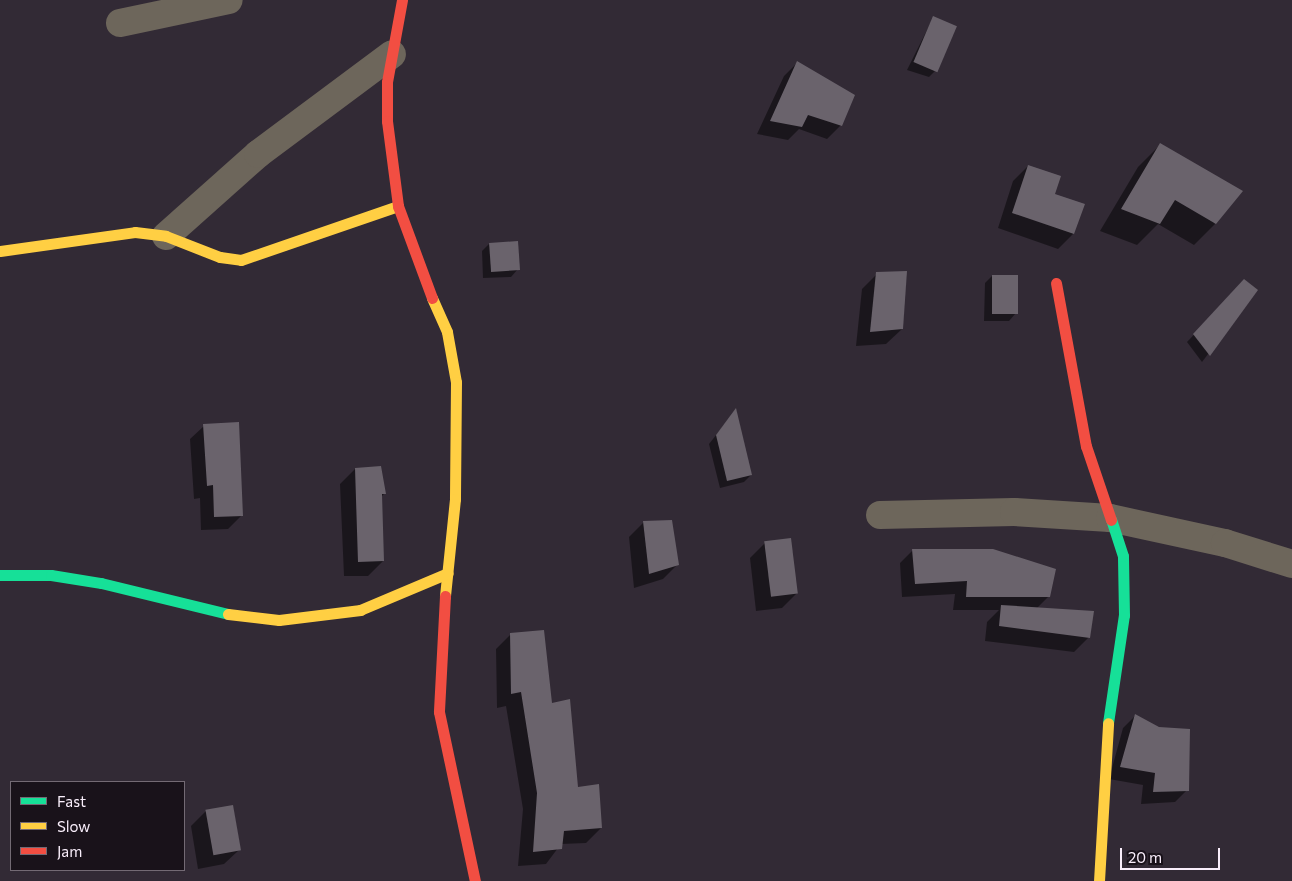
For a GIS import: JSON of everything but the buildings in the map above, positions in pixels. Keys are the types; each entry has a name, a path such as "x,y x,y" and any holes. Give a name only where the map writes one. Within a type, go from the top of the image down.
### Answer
{"street":[{"path":"120,23 229,0"},
{"path":"402,0 386,99 398,206 408,242 446,332 456,382 455,499 439,656 439,712 475,881"},
{"path":"166,236 258,154 392,54"},
{"path":"0,251 135,232 166,236 220,257 241,260 398,206"},
{"path":"1056,282 1086,446 1123,556 1124,615 1104,754 1099,881"},
{"path":"880,515 1014,512 1110,518 1292,564"},
{"path":"0,575 51,575 93,582 220,613 279,620 360,610 448,574"}],"traffic: fast":[{"path":"1108,723 1124,615 1123,556 1111,520"},
{"path":"0,575 51,575 101,583 228,614"}],"traffic: slow":[{"path":"0,251 135,232 166,236 220,257 241,260 398,206"},
{"path":"432,298 447,332 456,382 455,499 445,596"},
{"path":"228,614 279,620 360,610 448,573"},
{"path":"1099,881 1108,723"}],"traffic: jam":[{"path":"402,0 387,82 387,121 398,206 432,298"},
{"path":"1056,283 1086,446 1111,520"},
{"path":"445,596 439,712 475,881"}]}
